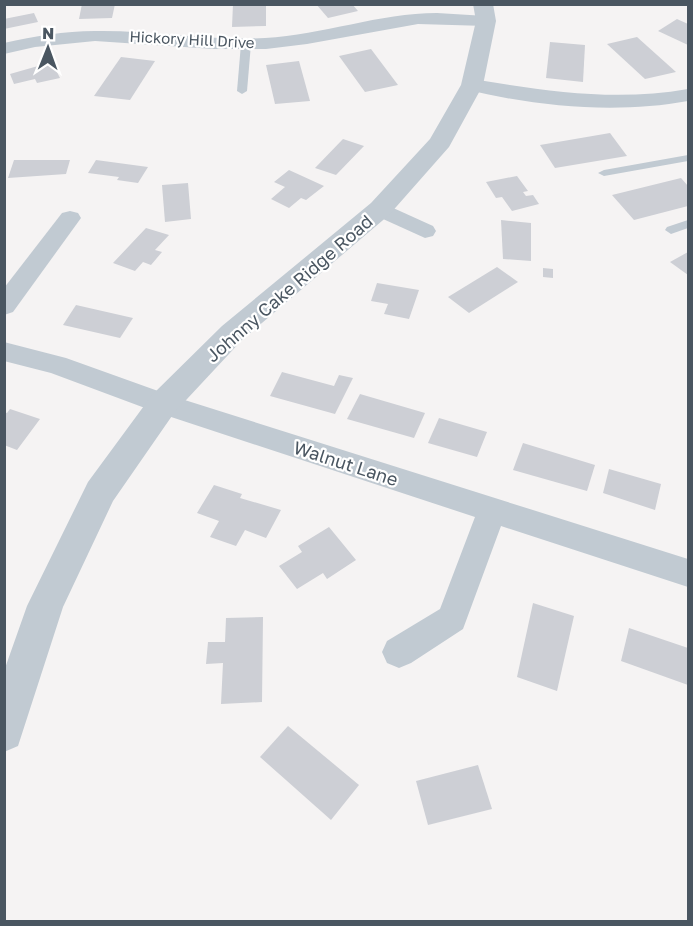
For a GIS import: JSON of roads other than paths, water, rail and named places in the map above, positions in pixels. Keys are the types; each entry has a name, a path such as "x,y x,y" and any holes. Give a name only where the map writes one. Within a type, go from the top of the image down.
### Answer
{"street":[{"name":"Hickory Hill Drive","path":"4,49 69,36 117,35 246,44 326,36 411,20 485,13"},
{"name":"Johnny Cake Ridge Road","path":"4,732 45,606 95,502 163,404 232,333 380,209 440,142 472,85 485,13"},
{"path":"472,85 584,102 681,102"},
{"path":"380,209 425,231"},
{"path":"4,306 70,218"},
{"name":"Walnut Lane","path":"4,351 57,365 163,404 688,573"},
{"path":"399,652 452,619 492,510"}],"lane":[{"path":"242,91 246,44"},
{"path":"604,173 688,158"},
{"path":"671,230 688,224"}]}
